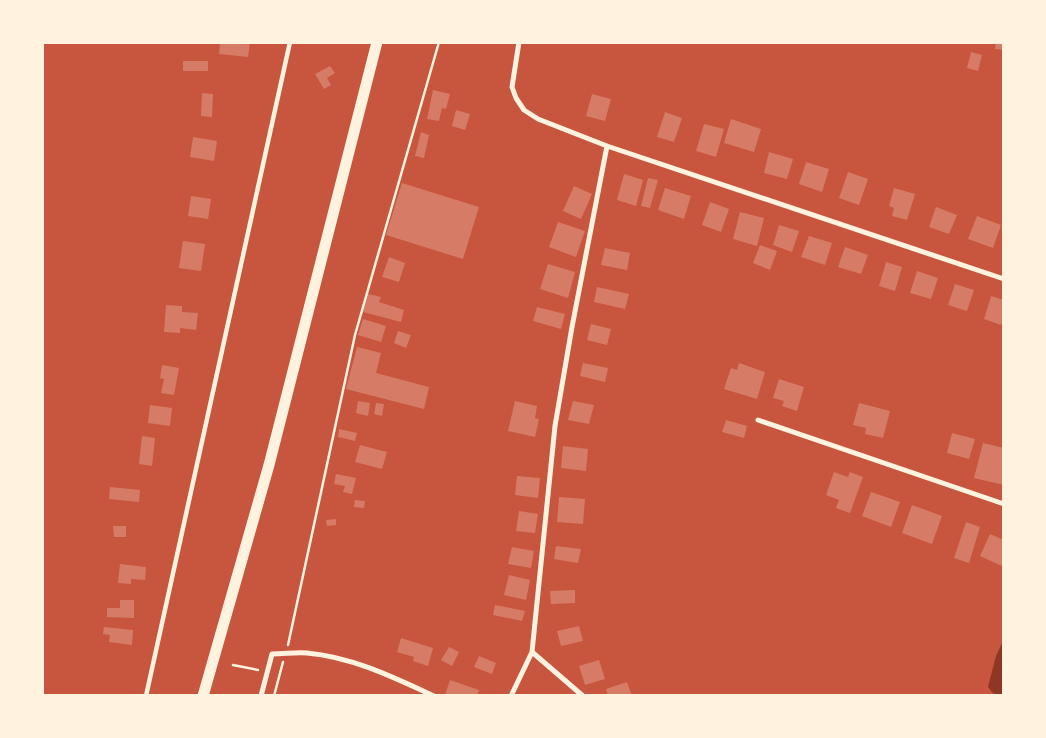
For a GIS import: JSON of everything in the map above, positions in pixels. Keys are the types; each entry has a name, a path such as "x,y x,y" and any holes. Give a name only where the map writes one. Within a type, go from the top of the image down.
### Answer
{"highway":[{"path":"203,696 269,465 378,42"}],"street":[{"path":"146,696 290,42"},
{"path":"520,42 512,87 516,98 524,110 538,119 607,146 1004,279"},
{"path":"512,696 532,652 555,426 607,146"},
{"path":"758,420 1004,504"},
{"path":"532,652 583,696"},
{"path":"261,696 272,654 306,653 339,659 380,671 434,696"}],"path":[{"path":"274,696 291,632 355,335 439,42"},
{"path":"233,665 280,675"}],"shaded area":[{"path":"1003,641 1003,695 998,695 994,694 988,687 996,656"}],"building":[{"path":"220,42 250,42 248,57 219,54"},
{"path":"996,42 1004,42 1004,50 995,49"},
{"path":"971,52 982,55 978,71 967,68"},
{"path":"183,61 208,61 208,71 183,71"},
{"path":"330,66 335,73 327,78 331,85 324,89 315,74"},
{"path":"433,90 450,94 446,109 442,108 439,121 427,119"},
{"path":"202,93 213,94 212,117 201,116"},
{"path":"592,94 611,99 605,121 586,116"},
{"path":"456,110 470,114 465,130 452,126"},
{"path":"665,112 682,118 674,142 657,137"},
{"path":"731,119 761,129 754,152 724,143"},
{"path":"704,124 724,129 716,157 696,151"},
{"path":"421,132 429,135 424,158 415,156"},
{"path":"193,137 217,141 214,161 190,157"},
{"path":"769,152 793,159 787,179 764,173"},
{"path":"806,162 829,169 822,192 799,184"},
{"path":"848,172 868,179 859,205 839,198"},
{"path":"624,174 643,180 636,206 617,200"},
{"path":"648,178 658,180 650,208 641,206"},
{"path":"402,183 479,207 463,259 386,235"},
{"path":"574,186 592,194 581,219 563,211"},
{"path":"665,188 691,196 684,219 658,210"},
{"path":"894,188 915,194 907,220 892,216 894,208 889,206"},
{"path":"191,196 211,199 208,219 188,216"},
{"path":"710,202 729,209 721,232 702,225"},
{"path":"936,207 957,215 949,234 929,227"},
{"path":"740,212 764,218 757,246 733,239"},
{"path":"977,216 1001,225 993,248 968,239"},
{"path":"558,222 585,231 576,257 549,247"},
{"path":"779,225 799,231 792,252 773,245"},
{"path":"809,236 832,243 825,265 801,257"},
{"path":"183,241 205,244 201,271 179,268"},
{"path":"760,245 777,251 770,270 753,263"},
{"path":"845,247 868,255 861,274 838,267"},
{"path":"605,248 630,253 627,270 601,265"},
{"path":"389,257 405,263 399,282 382,277"},
{"path":"886,262 902,267 895,291 879,286"},
{"path":"548,264 575,272 568,298 540,289"},
{"path":"917,271 938,278 931,299 910,293"},
{"path":"955,284 974,290 967,311 948,305"},
{"path":"597,287 629,294 625,309 594,302"},
{"path":"368,294 381,297 379,302 404,310 401,322 363,312"},
{"path":"991,296 1004,300 1004,317 1001,325 984,319"},
{"path":"166,305 182,306 182,312 198,313 196,330 180,328 180,333 164,332"},
{"path":"537,307 565,314 561,329 533,321"},
{"path":"363,319 386,326 381,342 358,335"},
{"path":"591,324 611,329 607,345 587,340"},
{"path":"398,331 411,335 406,348 394,343"},
{"path":"357,347 381,353 376,373 429,387 424,409 346,389"},
{"path":"583,363 608,368 605,382 580,376"},
{"path":"739,363 765,372 757,399 724,389 731,368 737,370"},
{"path":"162,365 179,368 174,395 161,393 164,379 160,378"},
{"path":"779,379 804,387 797,411 782,406 784,401 773,398"},
{"path":"358,401 370,403 368,416 356,413"},
{"path":"515,401 537,406 535,418 539,419 535,437 508,431"},
{"path":"573,401 594,405 589,424 568,420"},
{"path":"376,403 384,404 382,416 374,414"},
{"path":"859,403 890,411 883,438 865,434 866,428 853,425"},
{"path":"150,405 172,408 170,426 148,423"},
{"path":"726,420 747,426 744,438 722,432"},
{"path":"339,429 357,433 355,441 338,437"},
{"path":"952,433 975,439 969,459 947,453"},
{"path":"142,436 155,438 152,466 139,464"},
{"path":"983,443 1004,448 1004,485 974,478"},
{"path":"360,445 387,452 382,469 355,462"},
{"path":"563,446 588,449 586,471 561,468"},
{"path":"834,472 848,477 850,472 863,477 850,513 836,508 839,500 826,495"},
{"path":"336,474 356,478 352,494 343,492 345,486 334,484"},
{"path":"517,476 540,478 538,498 515,495"},
{"path":"110,487 140,490 139,502 109,499"},
{"path":"871,492 900,502 891,527 862,516"},
{"path":"559,497 585,499 583,524 557,522"},
{"path":"355,500 365,501 364,508 354,507"},
{"path":"912,505 942,516 932,544 902,533"},
{"path":"519,511 538,514 535,533 516,531"},
{"path":"336,519 336,525 327,526 326,520"},
{"path":"966,522 980,527 969,563 954,558"},
{"path":"113,526 126,526 126,537 114,537"},
{"path":"990,534 1004,540 1004,567 980,556"},
{"path":"556,546 581,549 578,563 554,559"},
{"path":"512,547 534,551 531,568 508,564"},
{"path":"120,564 146,567 145,580 131,579 131,584 118,583"},
{"path":"509,575 530,580 526,600 504,595"},
{"path":"575,590 575,603 551,604 550,591"},
{"path":"120,600 134,600 134,618 107,617 107,608 120,608"},
{"path":"495,605 525,611 522,621 493,615"},
{"path":"579,626 583,641 561,646 557,631"},
{"path":"104,627 133,630 132,645 109,642 110,635 103,634"},
{"path":"401,638 433,648 428,666 413,661 414,657 397,652"},
{"path":"449,647 459,652 452,666 441,660"},
{"path":"479,656 496,663 492,674 474,667"},
{"path":"599,660 605,679 585,685 579,666"},
{"path":"450,680 479,690 477,696 445,695"},
{"path":"627,682 632,696 608,696 606,689"}]}
